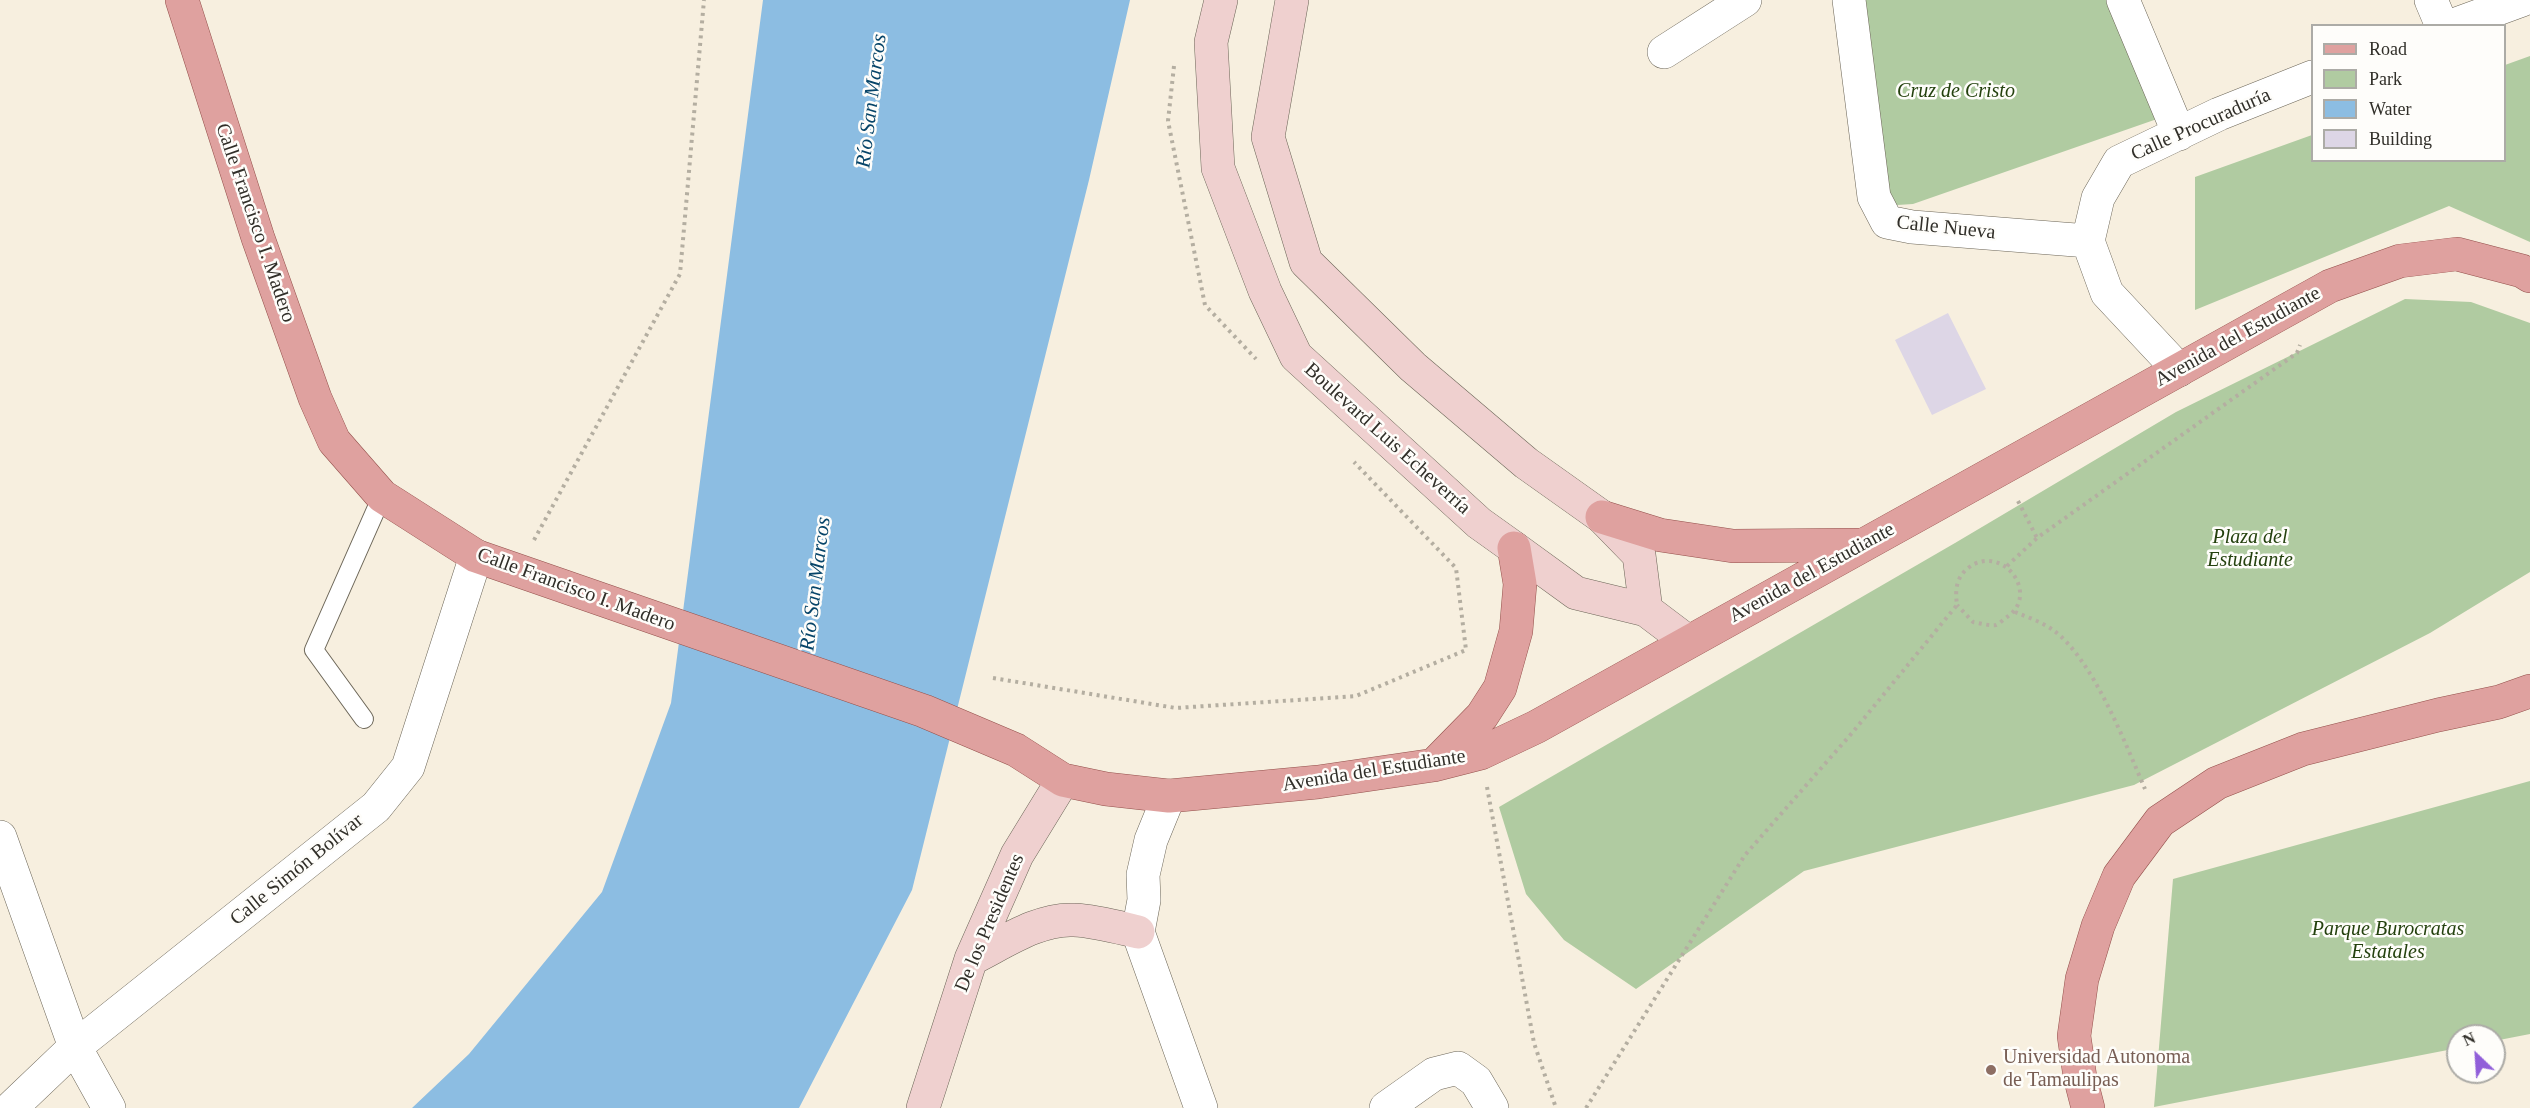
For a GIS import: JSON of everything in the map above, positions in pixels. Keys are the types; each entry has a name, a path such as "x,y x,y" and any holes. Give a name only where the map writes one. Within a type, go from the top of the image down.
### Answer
{"main road":[{"name":"Calle Francisco I. Madero","path":"182,0 258,238 315,398 334,441 382,496 476,556 924,711 1016,750 1063,780"},
{"name":"Boulevard Luis Echeverría","path":"1221,0 1211,42 1218,168 1265,291 1296,356 1479,523 1576,593 1646,610 1687,641"},
{"path":"1292,0 1268,137 1306,262 1413,368 1526,463 1602,517 1640,555 1646,610"},
{"name":"Avenida del Estudiante","path":"1063,780 1106,789 1169,796 1318,782 1434,765 1481,753 1536,727 1687,641 2330,286 2400,261 2457,254 2522,271 2530,276"},
{"path":"1602,517 1660,535 1733,546 1864,545"},
{"path":"1434,765 1482,716 1500,688 1516,631 1520,584 1514,548"},
{"path":"2088,1108 2080,1077 2074,1036 2082,979 2098,926 2119,876 2160,821 2217,783 2303,749 2499,702 2530,691"},
{"name":"De los Presidentes","path":"923,1108 970,960 1017,855 1063,780"},
{"path":"970,960 1038,925 1072,919 1104,923 1138,932"}],"street":[{"path":"1664,52 1745,0"},
{"name":"Calle Nueva","path":"1849,0 1874,197 1887,222 1912,227 2088,241"},
{"path":"2123,0 2179,134"},
{"path":"2431,0 2441,24"},
{"path":"2456,24 2522,0"},
{"name":"Calle Procuraduría","path":"2088,241 2098,198 2119,162 2220,114 2311,78"},
{"path":"2088,241 2107,293 2180,370"},
{"name":"Calle Simón Bolívar","path":"10,1108 75,1047 376,807 408,767 476,556"},
{"path":"1169,796 1157,822 1143,875 1144,900 1138,932 1201,1108"},
{"path":"0,837 75,1047 109,1108"},
{"path":"1386,1108 1434,1074 1458,1068 1476,1081 1492,1108"}],"lane":[{"path":"364,719 314,650 382,496"}],"path":[{"path":"526,574 680,274 704,0"},
{"path":"1175,55 1168,120 1205,306 1261,365"},
{"path":"2007,566 2037,538 2297,353 2302,338 2300,303"},
{"path":"993,678 1176,708 1356,696 1466,650 1456,568 1350,458"},
{"path":"1992,560 2007,566 2018,579 2020,596 2015,612 1996,625 1973,622 1957,605 1955,589 1962,573 1975,563 1992,560"},
{"path":"1586,1108 1745,855 1852,733 1957,605"},
{"path":"2015,612 2053,630 2082,661 2110,711 2160,821"},
{"path":"1481,753 1534,1043 1556,1108"}],"green space":[{"name":"Cruz de Cristo","path":"1848,0 2108,0 2157,119 1913,204 1882,206"},
{"path":"2530,56 2530,242 2449,206 2195,310 2195,177 2311,135 2311,162 2506,162 2506,65"},
{"name":"Plaza del Estudiante","path":"2405,299 2471,302 2530,323 2530,572 2430,633 2134,785 1804,871 1636,989 1564,940 1526,894 1499,807 2176,412"},
{"name":"Parque Burocratas Estatales","path":"2530,781 2530,1034 2506,1039 2506,1024 2446,1024 2446,1050 2154,1107 2173,879"}],"water":[{"name":"Río San Marcos","path":"763,0 1130,0 1089,180 912,890 799,1108 412,1108 469,1054 602,892 671,703"}],"building":[{"path":"1948,313 1986,389 1932,415 1895,340"}],"place":[{"name":"Universidad Autonoma de Tamaulipas","path":"1991,1070"}]}
